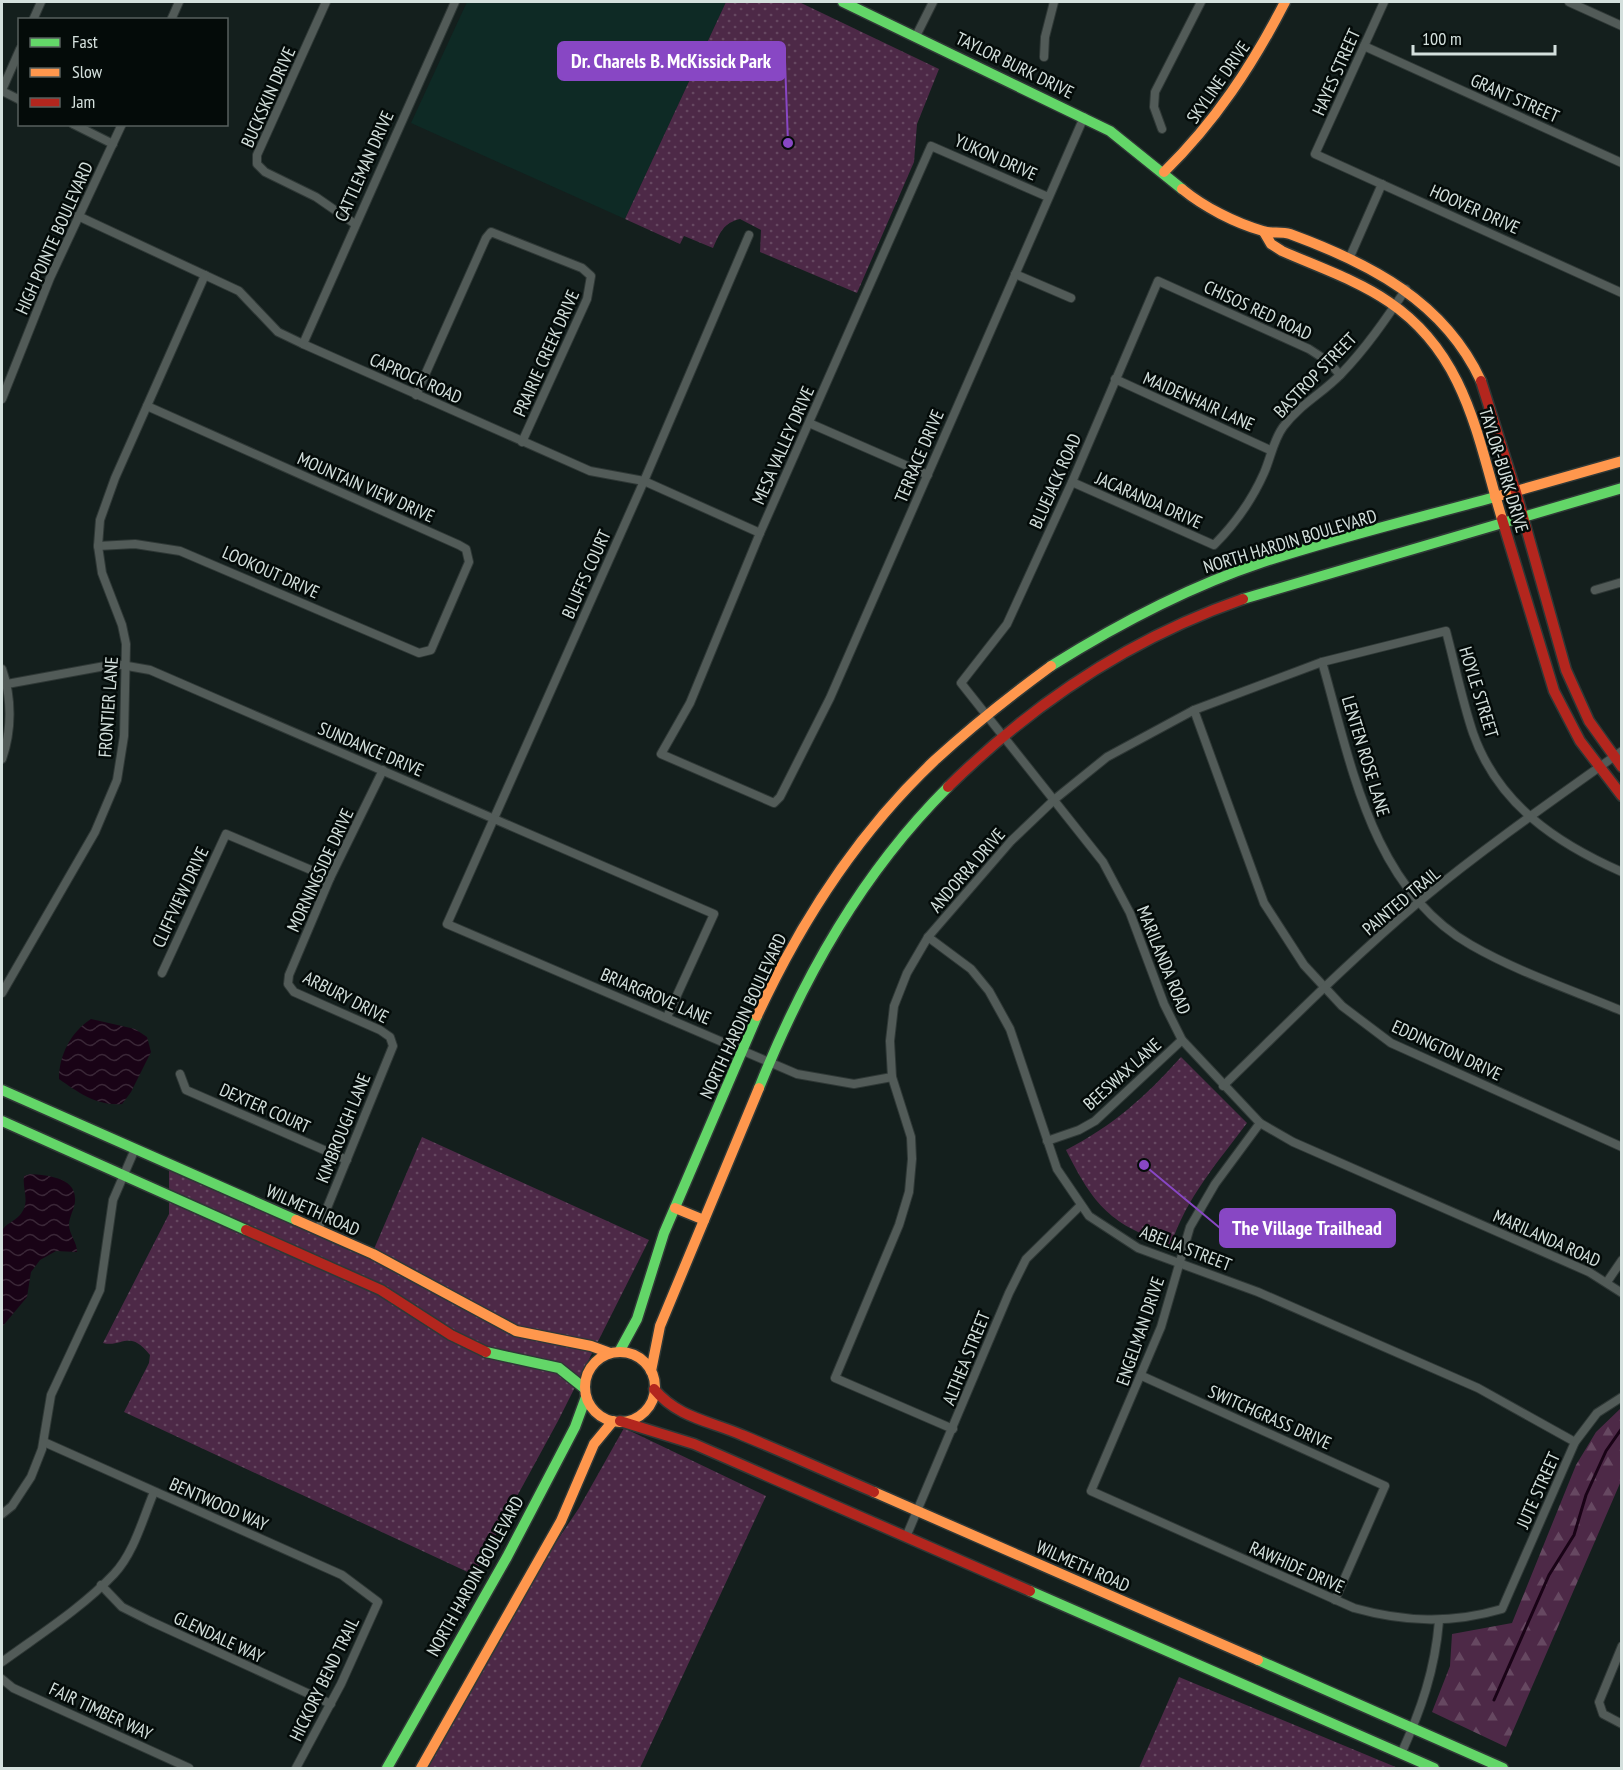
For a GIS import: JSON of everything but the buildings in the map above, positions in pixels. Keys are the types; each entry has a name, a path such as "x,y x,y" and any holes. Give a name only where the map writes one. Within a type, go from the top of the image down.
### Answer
{"street":[{"path":"34,18 41,2"},
{"path":"172,18 179,2"},
{"name":"BUCKSKIN DRIVE","path":"326,2 257,154 256,164 265,172 316,197 355,224"},
{"name":"CATTLEMAN DRIVE","path":"303,344 455,2"},
{"name":"TAYLOR BURK DRIVE","path":"843,2 1084,117 1110,131 1164,172"},
{"path":"916,36 933,2"},
{"path":"1044,57 1045,37 1054,2"},
{"path":"1162,129 1154,107 1155,92 1201,2"},
{"name":"SKYLINE DRIVE","path":"1164,172 1195,142 1233,94 1254,63 1285,2"},
{"name":"HAYES STREET","path":"1315,154 1384,2"},
{"path":"1569,2 1622,26"},
{"name":"GRANT STREET","path":"1364,45 1622,163"},
{"path":"18,55 2,91 18,98"},
{"name":"TERRACE DRIVE","path":"661,754 774,804 780,797 830,698 1084,117"},
{"path":"77,126 113,144"},
{"name":"HIGH POINTE BOULEVARD","path":"2,399 78,216 121,126"},
{"name":"YUKON DRIVE","path":"932,146 1048,196"},
{"name":"MESA VALLEY DRIVE","path":"661,754 690,703 760,533 932,146"},
{"name":"HOOVER DRIVE","path":"1315,154 1622,293"},
{"name":"TAYLOR-BURK DRIVE","path":"1164,172 1203,204 1264,232 1287,233 1349,259 1406,289 1446,326 1471,362 1491,412 1566,670 1589,722 1618,754 1622,766"},
{"path":"1349,259 1382,184"},
{"name":"CAPROCK ROAD","path":"78,216 238,291 278,332 303,344 590,471 644,481 760,533"},
{"name":"PRAIRIE CREEK DRIVE","path":"417,395 486,238 491,232 582,268 591,276 587,299 522,442"},
{"name":"TAYLOR-BURK DRIVE","path":"1264,232 1271,244 1282,251 1381,295 1418,322 1453,367 1462,388 1554,691 1571,726 1598,767 1622,796"},
{"name":"BLUFFS COURT","path":"447,924 644,481 749,235"},
{"path":"1015,274 1071,298"},
{"name":"FRONTIER LANE","path":"2,993 95,832 117,780 124,736 128,665 125,633 102,573 98,546 100,520 106,501 205,275"},
{"name":"CHISOS RED ROAD","path":"1158,281 1309,349 1329,362 1340,375"},
{"name":"BLUEJACK ROAD","path":"961,683 1007,624 1072,482 1158,281"},
{"name":"BASTROP STREET","path":"1214,545 1232,526 1248,502 1264,473 1270,450 1283,427 1299,409 1340,375 1377,332 1406,289"},
{"name":"MAIDENHAIR LANE","path":"1115,380 1270,450"},
{"name":"MOUNTAIN VIEW DRIVE","path":"147,406 466,549 470,562 431,650 425,653"},
{"path":"809,423 928,475"},
{"name":"NORTH HARDIN BOULEVARD","path":"615,1352 636,1326 652,1266 675,1208 743,1050 790,950 845,863 906,789 985,715 1045,669 1086,642 1144,610 1210,581 1263,562 1622,461"},
{"name":"JACARANDA DRIVE","path":"1072,482 1214,545"},
{"path":"421,1768 561,1521 594,1444 617,1421 632,1420 644,1412 652,1400 654,1389 651,1371 660,1326 770,1062 811,970 871,876 928,806 1001,736 1097,669 1161,633 1207,612 1272,589 1622,488"},
{"name":"LOOKOUT DRIVE","path":"98,546 135,544 180,550 226,568 412,651 425,653"},
{"path":"1595,590 1622,582"},
{"name":"ANDORRA DRIVE","path":"953,1429 835,1378 899,1225 909,1192 912,1159 910,1137 892,1077 890,1041 894,1006 907,973 928,937 1011,841 1055,800 1107,757 1194,710 1322,662 1446,631"},
{"name":"HOYLE STREET","path":"1446,631 1473,733 1490,768 1529,817 1573,849 1622,872"},
{"name":"LENTEN ROSE LANE","path":"1322,662 1368,820 1392,867 1420,901 1445,928 1469,945 1622,1011"},
{"name":"SUNDANCE DRIVE","path":"7,684 94,667 128,665 164,675 714,914 667,1017"},
{"path":"2,669 7,684 9,722 2,759"},
{"name":"MARILANDA ROAD","path":"961,683 1103,862 1130,913 1164,1004 1182,1040 1260,1123 1293,1142 1590,1272 1622,1293"},
{"name":"EDDINGTON DRIVE","path":"1194,710 1264,903 1281,933 1324,988 1363,1024 1391,1043 1622,1147"},
{"name":"PAINTED TRAIL","path":"1223,1086 1324,988 1420,901 1529,817 1618,754"},
{"name":"MORNINGSIDE DRIVE","path":"288,984 289,975 330,878 383,770"},
{"name":"CLIFFVIEW DRIVE","path":"162,973 226,834 330,878"},
{"name":"BRIARGROVE LANE","path":"447,924 797,1074 824,1081 854,1084 892,1077"},
{"name":"ABELIA STREET","path":"928,937 971,969 989,991 1010,1029 1057,1169 1080,1206 1089,1216 1138,1248 1258,1292 1478,1388 1575,1442"},
{"name":"ARBURY DRIVE","path":"288,984 294,992 390,1037"},
{"name":"KIMBROUGH LANE","path":"318,1230 393,1047 390,1037"},
{"name":"BEESWAX LANE","path":"1047,1141 1079,1130 1095,1120 1182,1040"},
{"name":"DEXTER COURT","path":"180,1074 186,1090 347,1160"},
{"name":"WILMETH ROAD","path":"2,1090 397,1266 516,1331 536,1338 615,1352"},
{"path":"2,1121 381,1290 451,1335 483,1351 559,1368 585,1392 597,1413 694,1444 1434,1768"},
{"name":"ENGELMAN DRIVE","path":"1091,1491 1161,1327 1190,1227 1215,1184 1260,1123"},
{"path":"2,1514 12,1506 30,1477 44,1442 51,1395 100,1290 111,1209 135,1149"},
{"name":"ALTHEA STREET","path":"906,1538 1009,1293 1026,1259 1080,1206"},
{"path":"675,1208 704,1220"},
{"path":"1607,1282 1622,1260"},
{"path":"585,1392 590,1367 601,1357 615,1352 636,1356 651,1371"},
{"name":"SWITCHGRASS DRIVE","path":"1142,1376 1385,1486 1335,1600"},
{"name":"WILMETH ROAD","path":"654,1389 661,1400 676,1412 738,1433 1503,1768"},
{"name":"NORTH HARDIN BOULEVARD","path":"387,1768 512,1547 575,1426 585,1392"},
{"name":"JUTE STREET","path":"1502,1609 1575,1442 1597,1413 1622,1397"},
{"name":"BENTWOOD WAY","path":"44,1442 342,1575 378,1602"},
{"name":"RAWHIDE DRIVE","path":"1091,1491 1335,1600 1391,1618 1439,1621 1472,1618 1502,1609"},
{"path":"2,1662 115,1574 130,1549 154,1492"},
{"name":"GLENDALE WAY","path":"101,1586 122,1607 150,1622 331,1704"},
{"name":"HICKORY BEND TRAIL","path":"296,1768 331,1704 378,1602"},
{"path":"1401,1754 1430,1680 1436,1654 1439,1621"},
{"path":"1622,1646 1601,1694 1599,1709 1603,1714 1622,1724"},
{"name":"FAIR TIMBER WAY","path":"2,1679 13,1688 189,1768"}],"shaded area":[{"path":"467,2 726,2 625,219 411,123"}],"green space":[{"path":"726,2 799,2 939,69 917,124 914,162 857,293 760,252 761,230 740,219 726,226 713,248 684,236 680,244 625,219"},
{"path":"1181,1057 1247,1123 1194,1196 1171,1245 1133,1230 1106,1211 1086,1186 1066,1150 1099,1131 1128,1109"},
{"path":"422,1137 649,1240 558,1421 474,1575 124,1412 149,1363 150,1355 136,1342 103,1343 169,1214 169,1158 374,1249"},
{"path":"1621,1408 1621,1481 1506,1747 1432,1712 1450,1666 1452,1634 1512,1623 1576,1465 1596,1432"},
{"path":"624,1428 766,1496 640,1768 420,1768 511,1609 579,1508"},
{"path":"1179,1677 1398,1768 1139,1768"}],"water":[{"path":"91,1019 135,1029 147,1037 151,1052 131,1092 122,1104 96,1101 59,1079 61,1061 72,1037"},
{"path":"30,1174 58,1178 65,1181 74,1191 74,1208 69,1225 77,1252 56,1251 40,1260 31,1272 27,1297 2,1327 2,1231 23,1210 26,1201 24,1176"}],"waterway":[{"path":"1494,1700 1549,1575 1574,1535 1586,1495 1606,1451 1622,1428"}],"traffic: fast":[{"path":"843,2 1110,131 1182,189"},
{"path":"1243,599 1622,488"},
{"path":"1051,666 1154,608 1235,572 1320,544 1495,497"},
{"path":"759,1088 795,1006 838,928 862,890 889,855 948,787"},
{"path":"619,1352 637,1319 664,1233 757,1016"},
{"path":"2,1090 296,1220"},
{"path":"2,1121 246,1230"},
{"path":"486,1352 559,1368 584,1388"},
{"path":"387,1768 507,1557 575,1427 586,1397"},
{"path":"1030,1591 1434,1768"},
{"path":"1258,1660 1503,1768"}],"traffic: slow":[{"path":"1164,172 1200,133 1246,71 1285,2"},
{"path":"1182,189 1231,219 1252,228 1290,234 1319,245 1375,272 1401,288 1447,328 1481,381"},
{"path":"1264,232 1271,244 1282,251 1351,280 1377,294 1415,323 1436,346 1465,399 1476,428 1502,519"},
{"path":"1495,497 1622,461"},
{"path":"757,1016 812,913 856,848 881,818 948,748 1051,666"},
{"path":"651,1371 660,1326 759,1088"},
{"path":"675,1208 704,1220"},
{"path":"296,1220 373,1254 516,1331 591,1346 610,1353"},
{"path":"620,1352 633,1355 645,1362 652,1374 655,1387 652,1400 645,1412 633,1419 620,1422 607,1419 595,1412 588,1400 585,1387 588,1374 595,1362 607,1355 620,1352"},
{"path":"421,1768 561,1521 594,1444 613,1421"},
{"path":"874,1492 1258,1660"}],"traffic: jam":[{"path":"1481,381 1516,492 1566,670 1589,721 1622,767"},
{"path":"1502,519 1554,691 1580,741 1622,796"},
{"path":"948,787 1014,728 1085,676 1161,633 1243,599"},
{"path":"246,1230 381,1290 451,1335 486,1352"},
{"path":"654,1389 663,1399 684,1413 730,1430 874,1492"},
{"path":"620,1421 694,1444 1030,1591"}],"place":[{"name":"Dr. Charels B. McKissick Park","path":"788,143"},
{"name":"The Village Trailhead","path":"1144,1165"}]}
